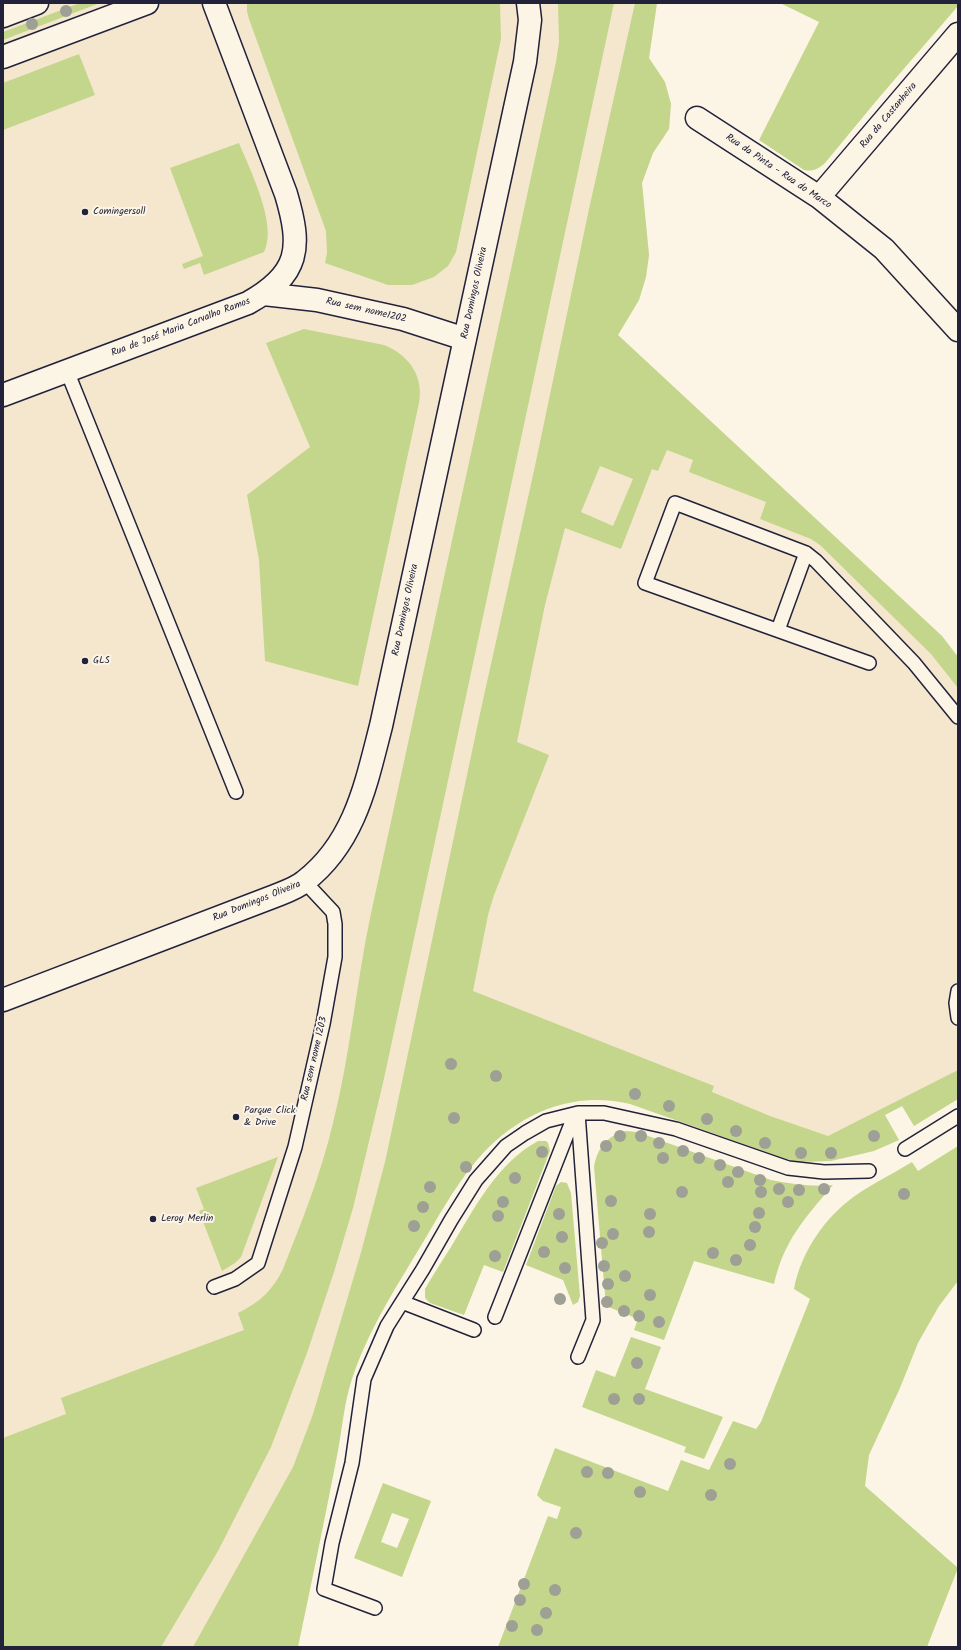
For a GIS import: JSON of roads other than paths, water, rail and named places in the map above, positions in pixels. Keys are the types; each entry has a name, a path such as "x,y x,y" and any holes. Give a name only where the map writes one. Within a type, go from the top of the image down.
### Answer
{"street":[{"path":"3,16 37,3"},
{"path":"3,57 147,3"},
{"name":"Rua de José Maria Carvalho Ramos","path":"3,395 232,310 264,294 282,278 294,254 296,237 293,218 286,194 214,3"},
{"name":"Rua Domingos Oliveira","path":"3,1000 275,896 305,882 322,865 338,845 355,816 367,782 525,62 530,20 528,3"},
{"name":"Rua da Castanheira","path":"819,197 958,34"},
{"name":"Rua da Pinta - Rua do Marco","path":"697,118 819,197 884,249 958,330"},
{"name":"Rua sem nome1202","path":"264,294 303,298 331,303 403,319 465,339"}],"lane":[{"path":"67,371 236,792"},
{"path":"870,663 645,583 675,503 806,553 816,561 914,663 958,717"},
{"path":"778,630 806,553"},
{"name":"Rua sem nome 1203","path":"214,1287 235,1279 258,1263 295,1147 323,1024 333,971 335,924 332,912 305,882"},
{"path":"958,991 956,1003 958,1018"},
{"path":"375,1608 324,1589 332,1543 352,1463 364,1379 387,1326 476,1180 506,1146 546,1121 576,1114 604,1114 676,1129 788,1168 824,1172 868,1171"},
{"path":"495,1317 576,1114"},
{"path":"576,1114 593,1320 578,1357"},
{"path":"905,1149 958,1116"},
{"path":"402,1302 474,1330"}],"place":[{"name":"Comingersoll","path":"85,212"},
{"name":"GLS","path":"85,661"},
{"name":"Parque Click & Drive","path":"236,1117"},
{"name":"Leroy Merlin","path":"153,1219"}]}
